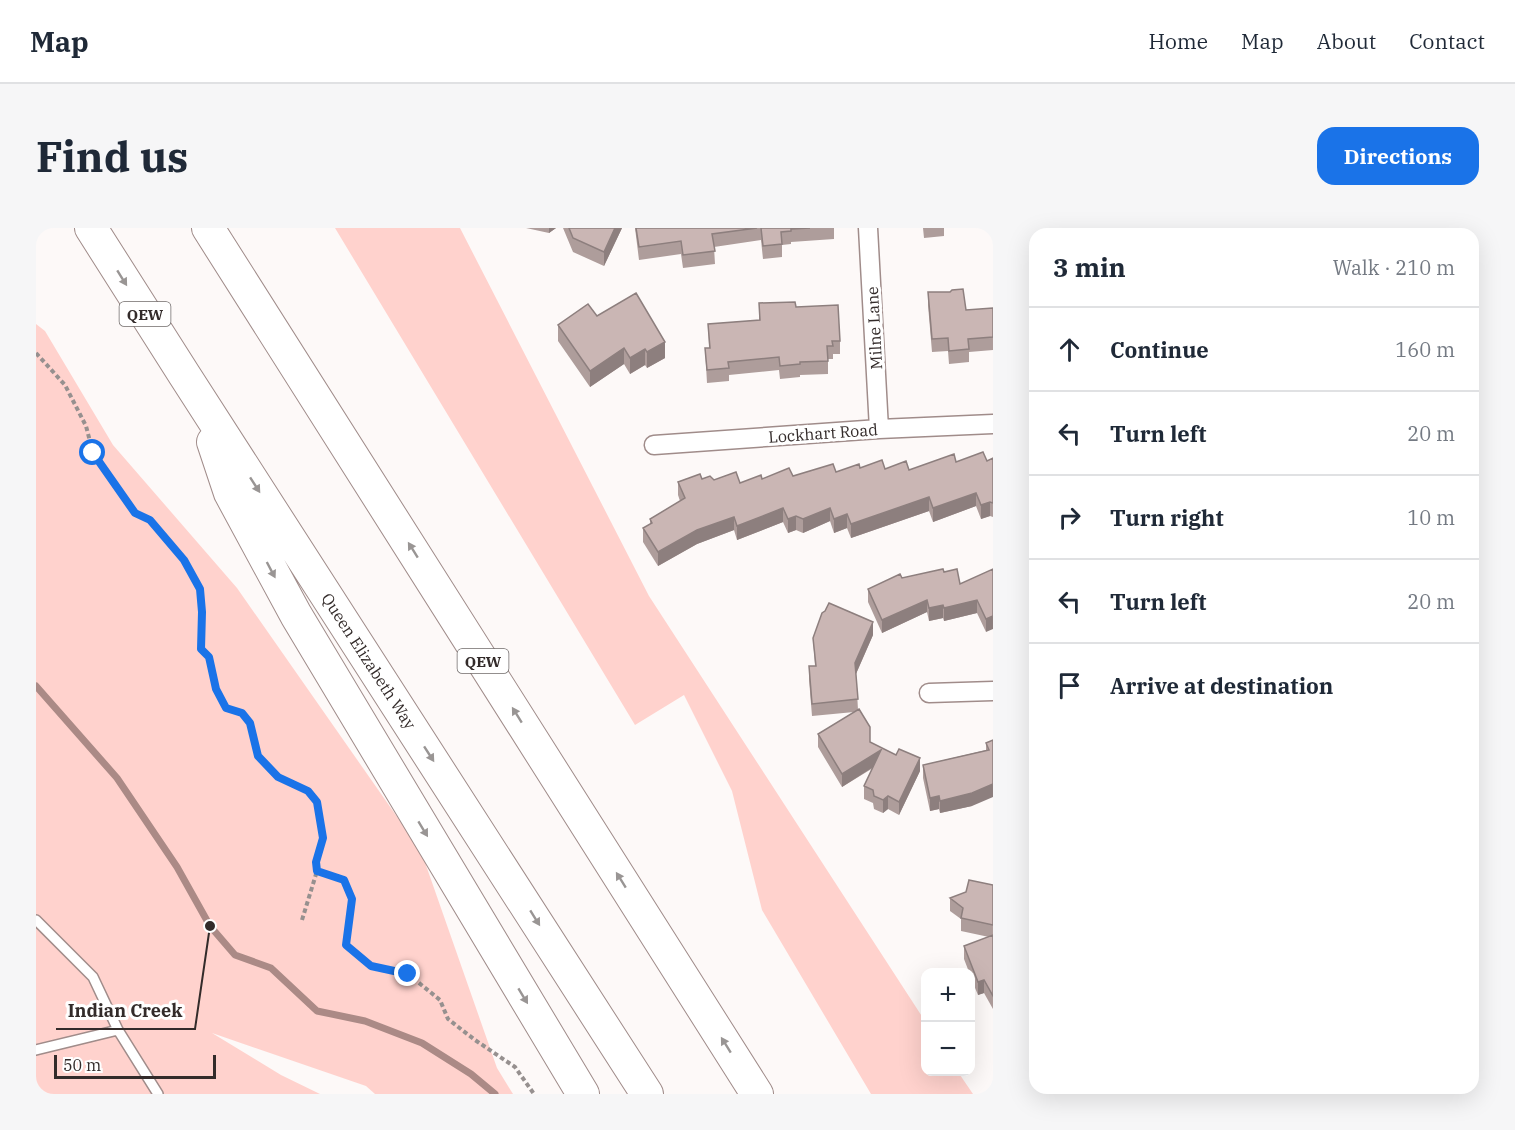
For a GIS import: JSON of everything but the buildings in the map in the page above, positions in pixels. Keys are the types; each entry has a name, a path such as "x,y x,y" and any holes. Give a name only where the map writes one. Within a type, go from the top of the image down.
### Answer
{"highway":[{"name":"Queen Elizabeth Way","path":"91,228 647,1094"},
{"name":"QEW","path":"208,228 757,1094"},
{"path":"200,401 230,493 296,615 583,1094"}],"street":[{"name":"Milne Lane","path":"868,228 879,429"},
{"name":"Lockhart Road","path":"654,445 879,429 993,424"},
{"path":"929,693 993,692"}],"lane":[{"path":"36,920 93,977 118,1030 158,1094"},
{"path":"36,1050 118,1030"}],"path":[{"path":"36,353 65,385 86,426 93,453 135,513 150,520 184,560 200,589 201,649 209,657 216,689 226,708 242,713 250,723 258,756 278,777 308,791 317,802 323,838 316,862 317,871 302,920"},
{"path":"317,871 344,880 352,899 346,945 371,966 408,974 432,993 440,1000 448,1018 475,1040 515,1067 534,1094"}],"shaded area":[{"path":"335,228 460,228 649,596 921,1015 921,1076 961,1076 973,1094 871,1094 762,910 732,791 684,695 635,725"},
{"path":"36,324 45,331 113,445 237,588 421,851 497,1068 513,1094 375,1094 366,1086 212,1033 281,1075 320,1094 36,1094"}],"waterway":[{"path":"36,686 117,778 177,867 210,926 235,955 271,968 317,1011 365,1021 422,1043 471,1074 495,1094"}],"place":[{"name":"Indian Creek","path":"210,926"}],"route":[{"path":"93,453 135,513 150,520 184,560 200,589 201,649 209,657 216,689 226,708 242,713 250,723 258,756 278,777 308,791 317,802 323,838 316,862 317,871 344,880 352,899 346,945 371,966 408,974"}]}
